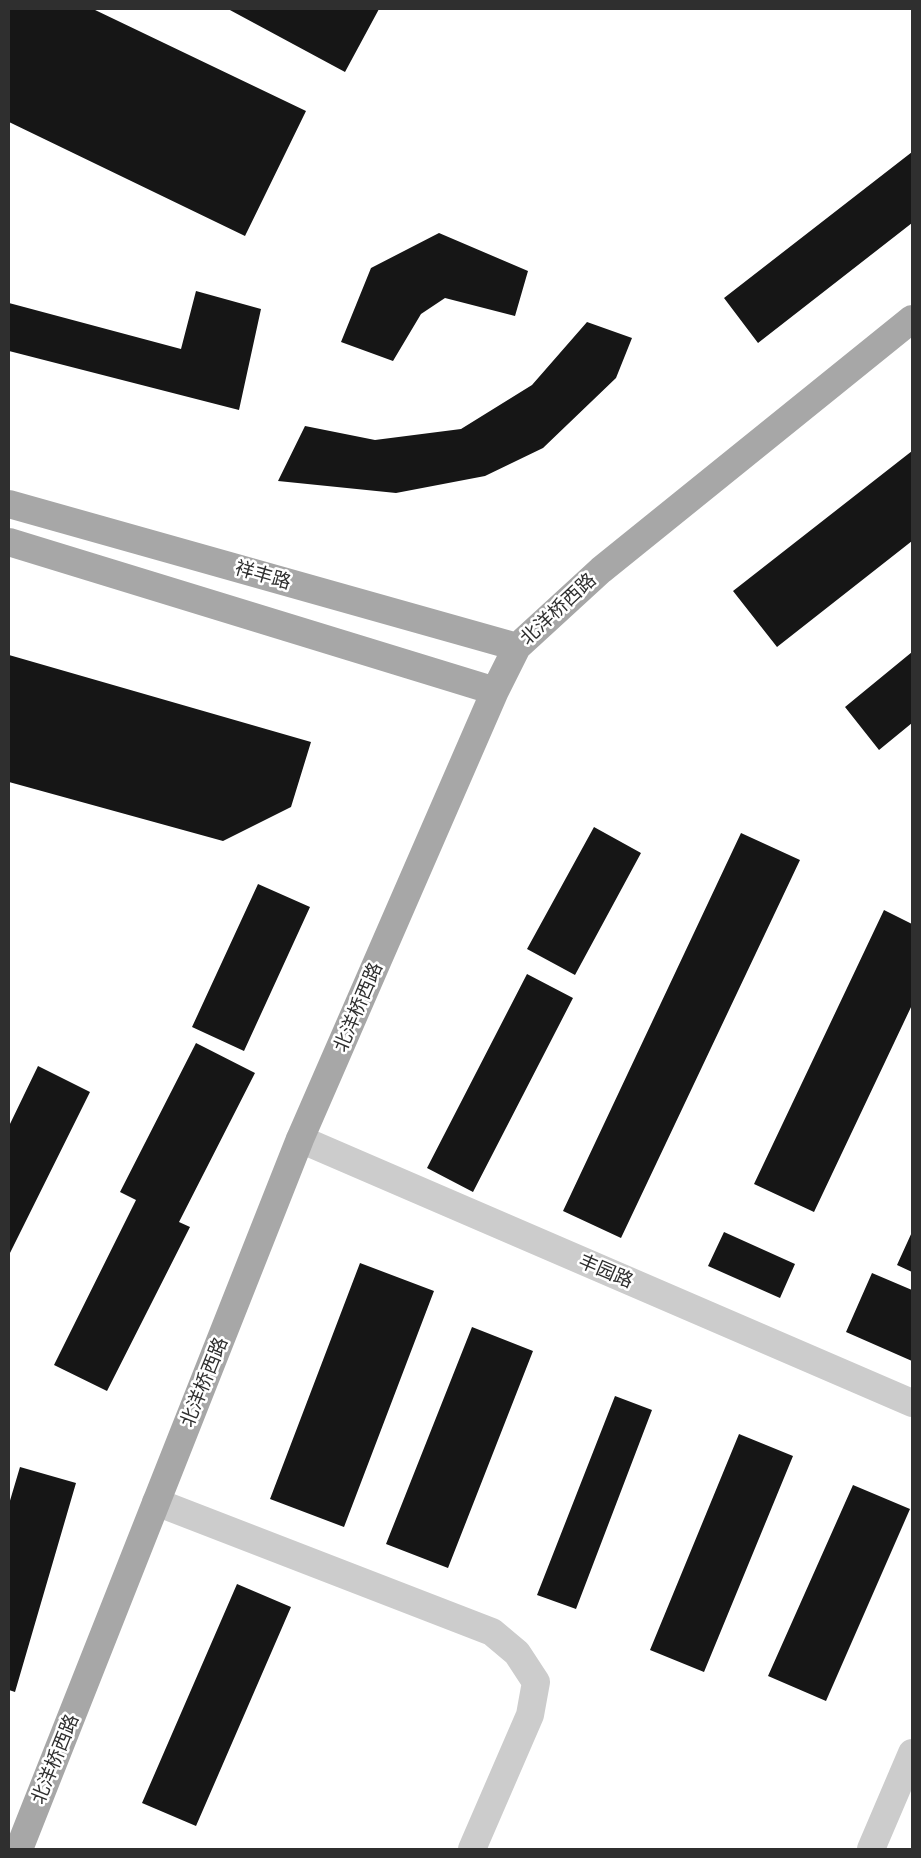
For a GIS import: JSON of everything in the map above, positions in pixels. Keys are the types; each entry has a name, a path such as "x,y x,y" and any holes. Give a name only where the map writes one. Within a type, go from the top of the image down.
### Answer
{"main road":[{"name":"北洋桥西路","path":"19,1849 300,1140 495,691 517,647 601,570 912,320"},
{"name":"祥丰路","path":"9,504 517,647"},
{"path":"9,542 495,691"}],"street":[{"name":"丰园路","path":"300,1140 912,1403"},
{"path":"156,1502 492,1632 517,1653 536,1682 530,1715 472,1849"},
{"path":"871,1849 912,1753"}],"building":[{"path":"9,9 93,9 306,111 245,236 9,122"},
{"path":"228,9 379,9 345,72"},
{"path":"912,152 912,223 758,343 724,298"},
{"path":"439,233 528,271 515,316 445,298 421,314 393,361 341,342 371,268"},
{"path":"196,291 261,309 239,410 9,351 9,303 181,349"},
{"path":"587,322 632,338 616,378 543,448 485,476 396,493 278,481 305,426 375,440 461,429 532,385"},
{"path":"912,451 912,541 777,647 733,591"},
{"path":"912,652 912,723 879,750 845,707"},
{"path":"9,655 311,742 291,807 223,841 9,782"},
{"path":"594,827 641,853 575,975 527,949"},
{"path":"741,833 800,860 621,1238 563,1211"},
{"path":"258,884 310,907 244,1051 192,1027"},
{"path":"884,910 912,924 912,1005 814,1212 754,1184"},
{"path":"527,974 573,998 473,1192 427,1168"},
{"path":"196,1043 255,1073 179,1222 190,1227 107,1391 54,1365 136,1200 120,1192"},
{"path":"38,1066 90,1092 9,1255 9,1126"},
{"path":"724,1232 795,1264 780,1298 708,1266"},
{"path":"912,1232 912,1272 897,1265"},
{"path":"360,1263 434,1291 344,1527 270,1499"},
{"path":"872,1273 912,1290 912,1361 846,1332"},
{"path":"472,1327 533,1351 448,1568 386,1544"},
{"path":"615,1396 652,1410 576,1609 537,1595"},
{"path":"739,1434 793,1456 704,1672 650,1650"},
{"path":"20,1467 76,1483 15,1692 9,1690 9,1504"},
{"path":"853,1485 910,1509 826,1701 768,1676"},
{"path":"237,1584 291,1607 196,1826 142,1803"}]}
